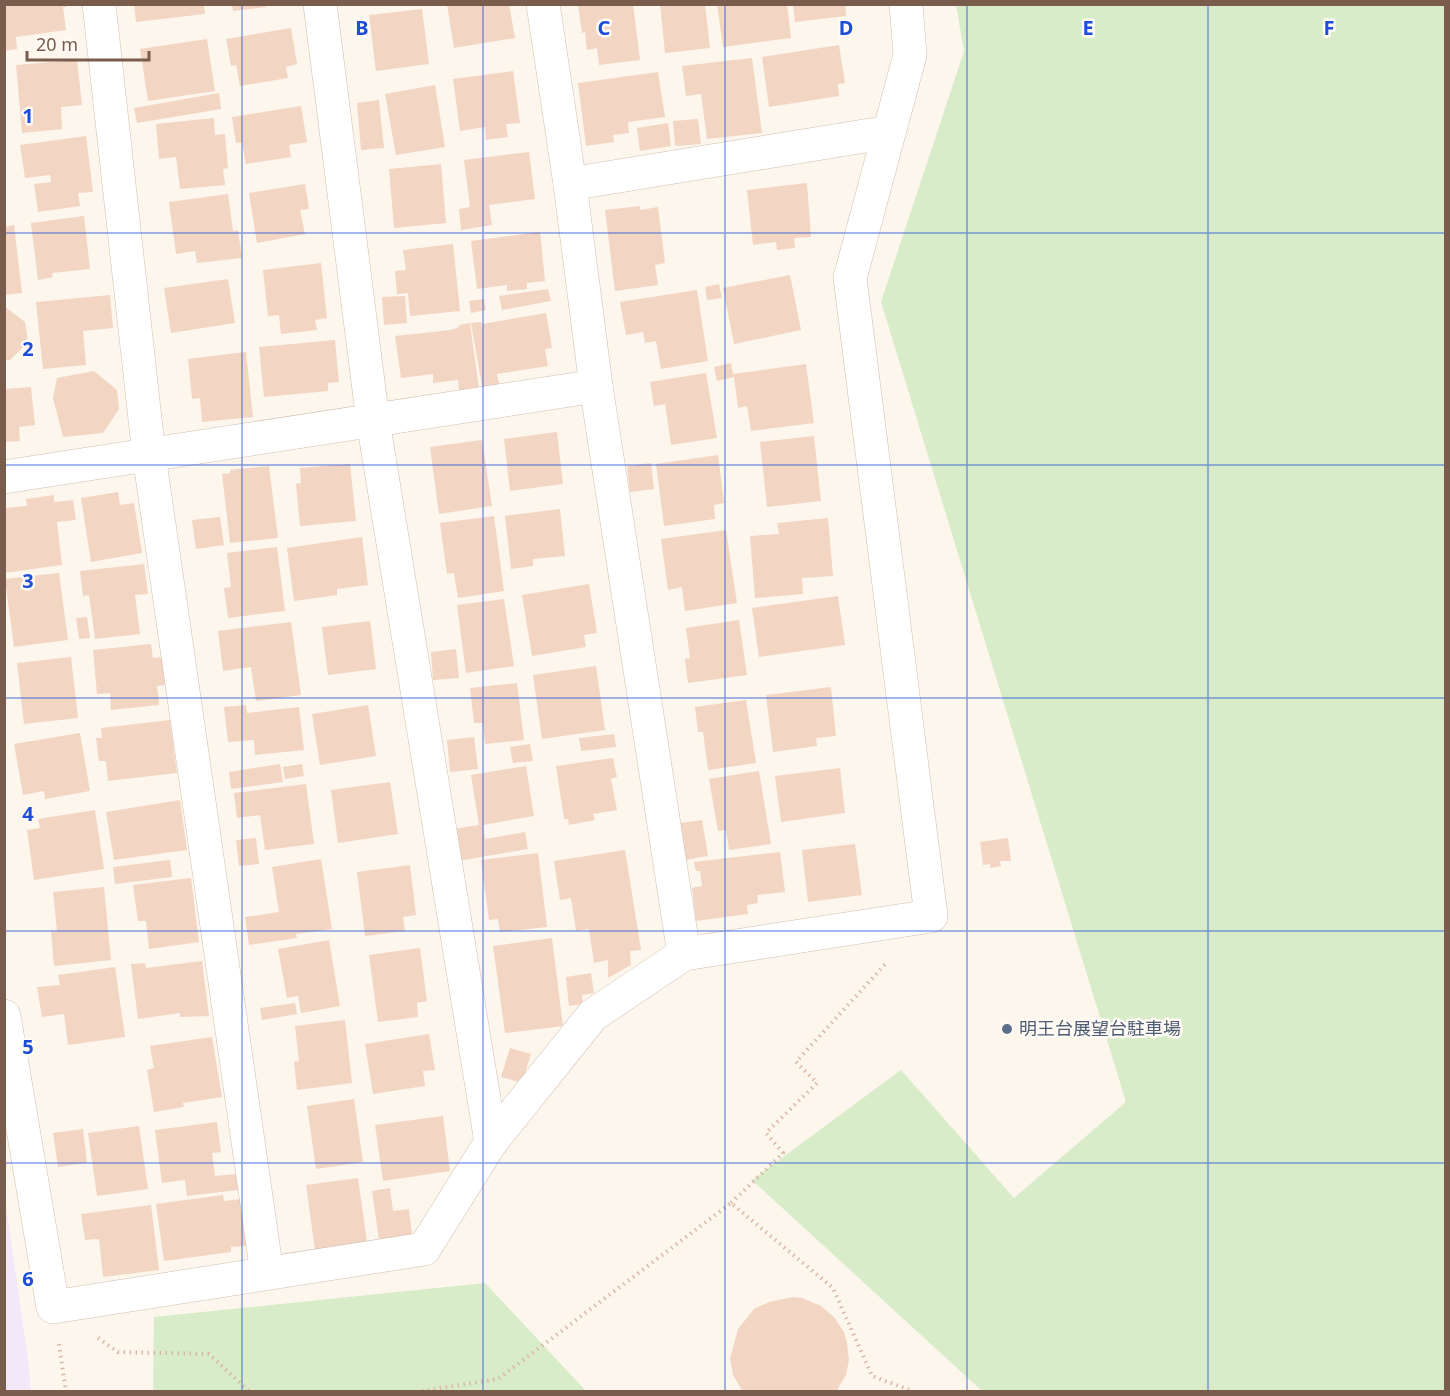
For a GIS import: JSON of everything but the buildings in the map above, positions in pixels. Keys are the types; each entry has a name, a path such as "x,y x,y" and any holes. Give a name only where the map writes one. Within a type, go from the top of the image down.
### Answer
{"street":[{"path":"99,4 149,455 267,1274"},
{"path":"320,4 374,421 491,1142"},
{"path":"543,4 570,184 596,386 684,954"},
{"path":"4,1016 53,1307 424,1249 491,1142 593,1016 684,954 931,916 850,278 910,55 906,4"},
{"path":"570,184 890,132"},
{"path":"4,477 596,386"}],"path":[{"path":"416,1392 498,1379 731,1203 783,1153 766,1133 817,1083 796,1062 889,960"},
{"path":"731,1203 833,1288 872,1376 915,1392"},
{"path":"53,1307 66,1392"},
{"path":"53,1307 118,1353 209,1354 250,1392"}],"shaded area":[{"path":"5,1198 28,1360 31,1391 5,1391"}],"green space":[{"path":"956,5 1445,5 1445,1391 982,1391 752,1180 901,1070 1014,1198 1126,1102 881,302 964,51"},
{"path":"485,1283 586,1391 153,1391 154,1317"}],"place":[{"name":"明王台展望台駐車場","path":"1007,1029"}]}
